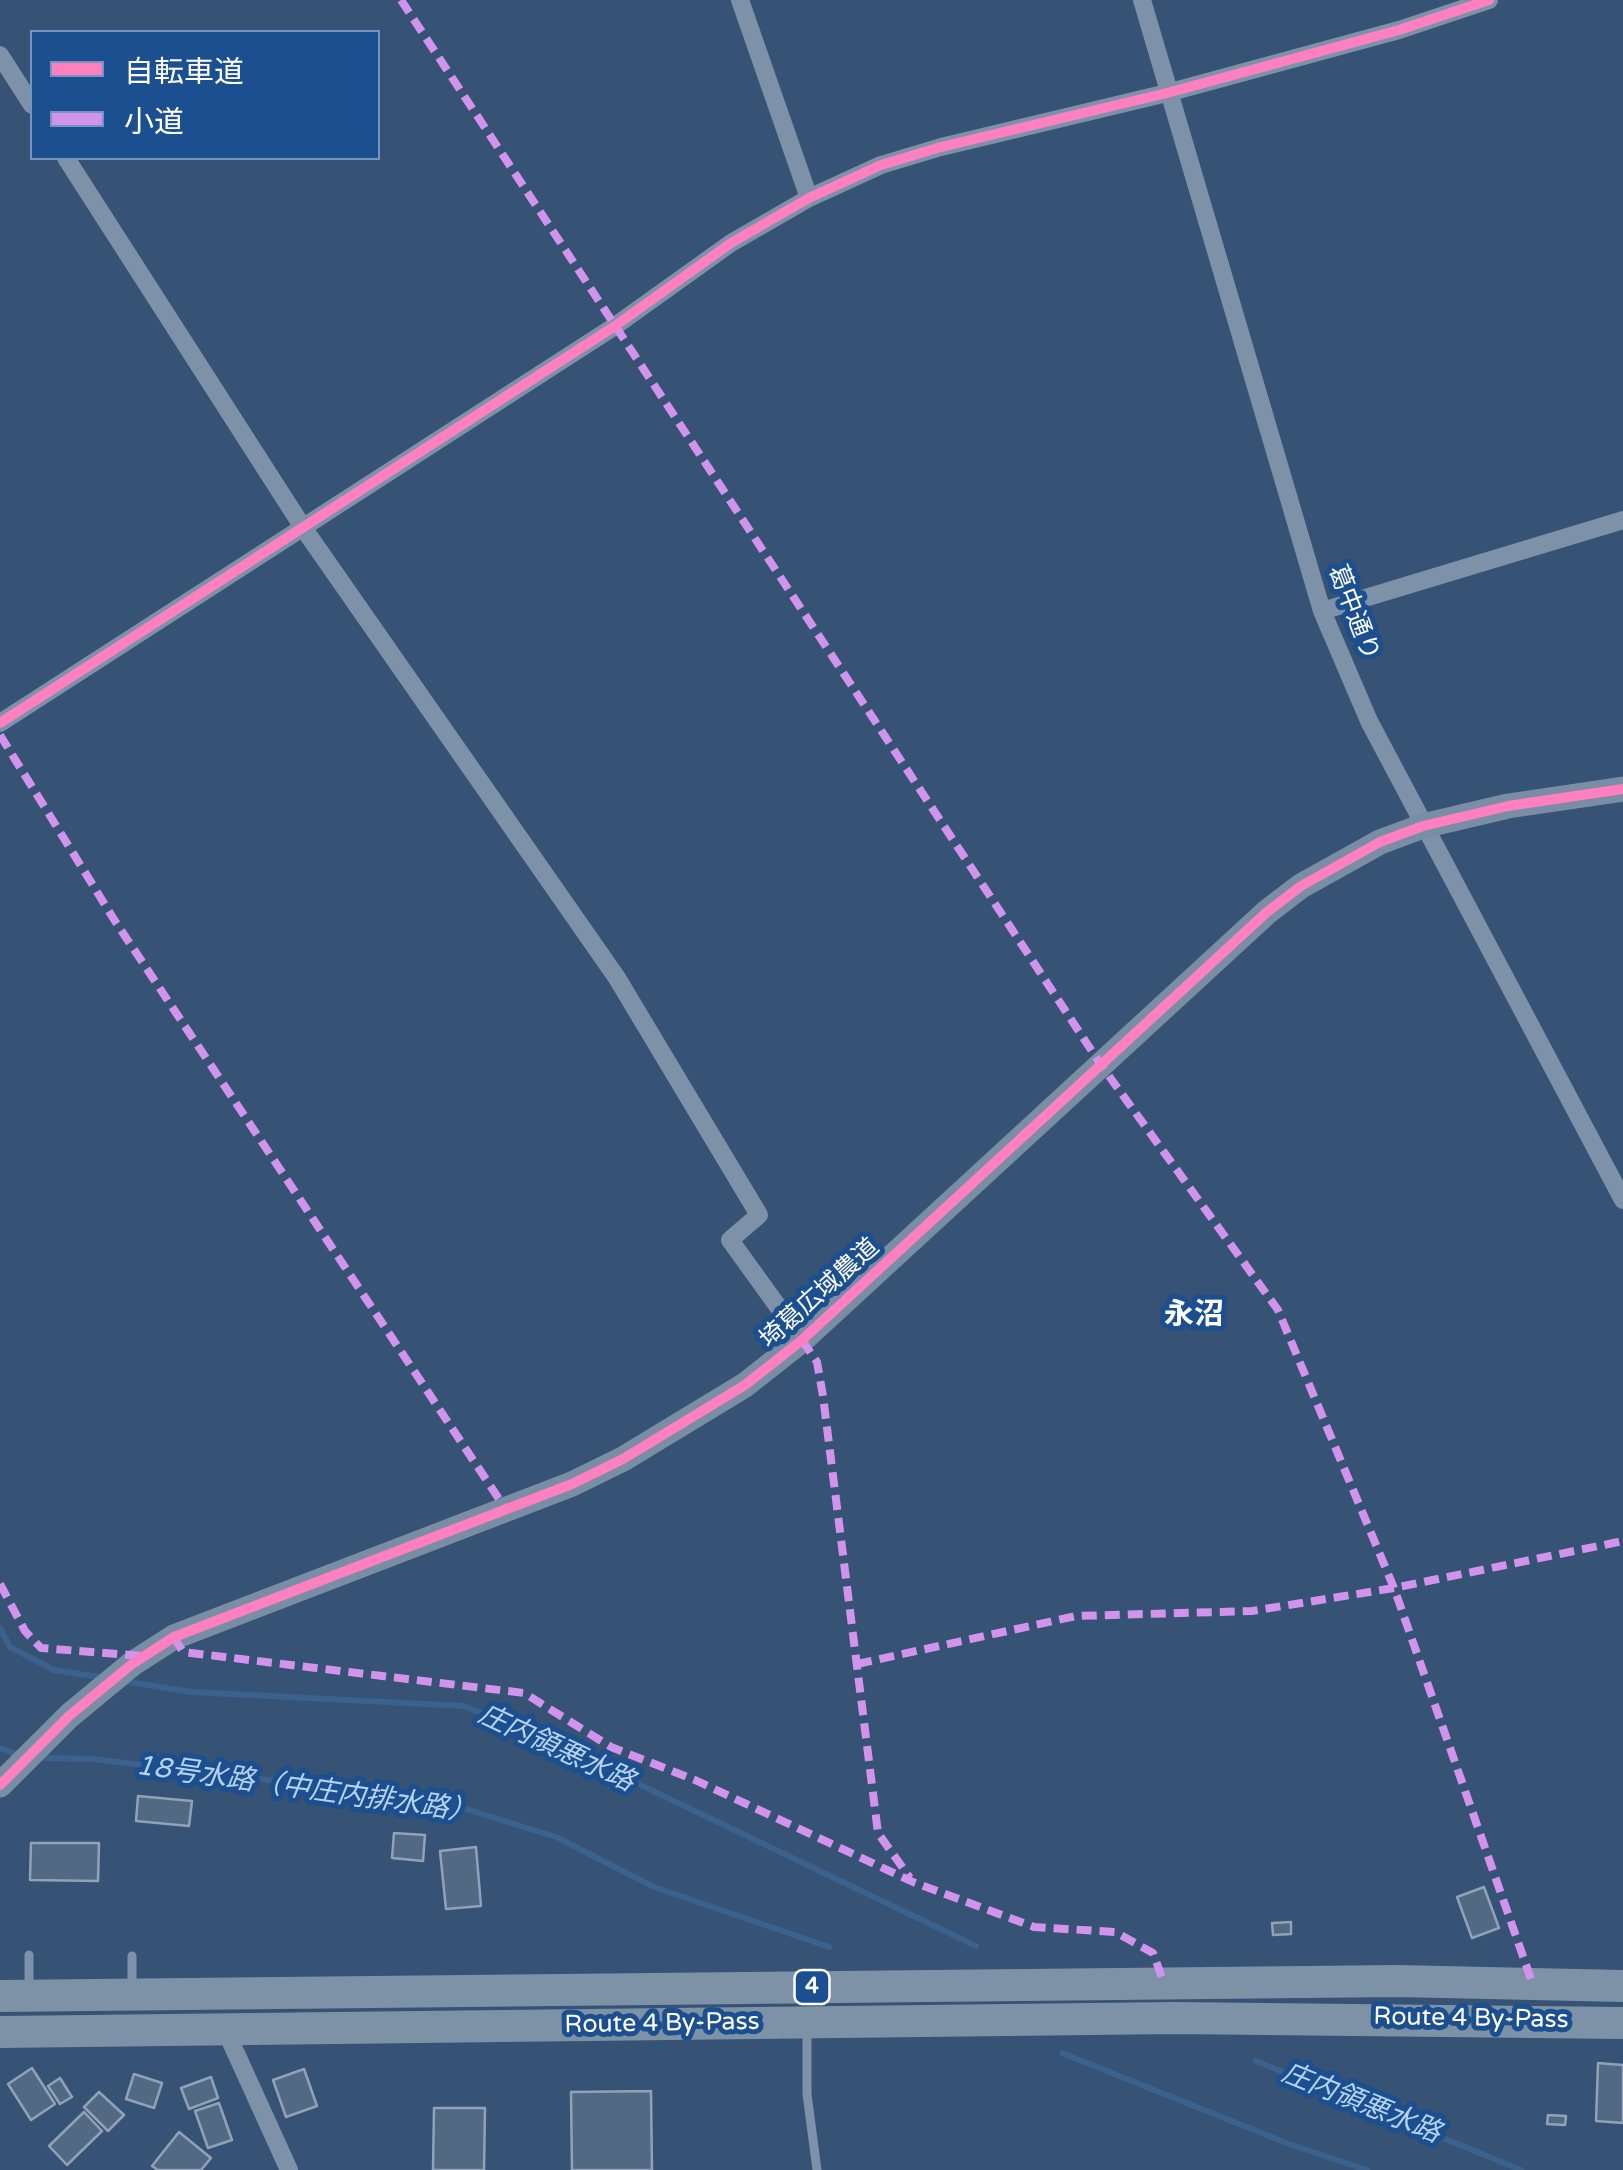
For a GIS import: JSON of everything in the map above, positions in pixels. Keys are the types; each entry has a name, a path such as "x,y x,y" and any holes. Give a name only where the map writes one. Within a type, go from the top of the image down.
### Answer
{"highway":[{"name":"Route 4 By-Pass","path":"14,1996 1397,1981 1623,1986"},
{"name":"Route 4 By-Pass","path":"0,2032 1342,2017 1623,2023"}],"street":[{"path":"740,0 809,198"},
{"name":"葛中通り","path":"1142,0 1322,611 1369,720 1623,1200"},
{"path":"0,723 615,326 730,243 809,198 880,165 1399,30 1489,0"},
{"path":"0,54 30,103"},
{"path":"67,160 304,529 618,978 760,1215 730,1240 802,1340"},
{"path":"1322,611 1623,520"},
{"name":"埼葛広域農道","path":"6,1779 53,1730 132,1664 194,1627 572,1484 623,1460 745,1385 802,1340 1267,912 1333,867 1424,826 1508,806 1623,789"},
{"path":"225,2030 289,2170"}],"lane":[{"path":"14,1996 29,1955"},
{"path":"132,1956 132,1993"},
{"path":"807,2022 807,2094 817,2170"}],"building":[{"path":"138,1796 192,1801 189,1826 136,1821"},
{"path":"394,1833 425,1835 423,1861 392,1858"},
{"path":"31,1843 99,1843 98,1881 30,1880"},
{"path":"476,1847 481,1906 446,1909 440,1851"},
{"path":"1484,1887 1499,1928 1472,1938 1457,1897"},
{"path":"1291,1922 1291,1934 1273,1935 1272,1923"},
{"path":"1598,2063 1623,2065 1623,2123 1596,2121"},
{"path":"32,2068 55,2104 31,2120 8,2084"},
{"path":"304,2069 317,2106 286,2117 273,2080"},
{"path":"134,2074 162,2083 154,2108 126,2099"},
{"path":"211,2077 218,2098 189,2109 181,2088"},
{"path":"60,2078 72,2097 60,2104 48,2086"},
{"path":"651,2091 652,2170 572,2170 571,2092"},
{"path":"99,2092 124,2115 108,2131 84,2107"},
{"path":"219,2103 232,2140 208,2148 195,2111"},
{"path":"434,2108 485,2108 484,2170 433,2170"},
{"path":"84,2112 102,2131 67,2165 49,2146"},
{"path":"1548,2115 1566,2116 1565,2125 1547,2124"},
{"path":"179,2132 211,2158 201,2170 158,2170 152,2166"}],"waterway":[{"name":"庄内領悪水路","path":"0,1628 10,1647 54,1670 105,1678"},
{"name":"庄内領悪水路","path":"122,1681 192,1692 464,1706 549,1741 976,1946"},
{"name":"18号水路（中庄内排水路）","path":"0,1748 18,1755"},
{"name":"18号水路（中庄内排水路）","path":"40,1758 93,1759 360,1791 463,1808 556,1837 654,1887 829,1947"},
{"name":"18号水路（中庄内排水路）","path":"1062,2053 1289,2144 1367,2170"},
{"name":"庄内領悪水路","path":"1256,2061 1521,2170"}],"marked path":[{"path":"401,0 1101,1065 1278,1310 1394,1588 1532,1982"},
{"path":"0,735 115,921 507,1511"},
{"path":"802,1340 817,1362 823,1396 878,1833 910,1878"},
{"path":"857,1664 1076,1616 1252,1611 1394,1588 1623,1541"},
{"path":"0,1584 25,1631 41,1648 143,1656"},
{"path":"174,1637 183,1652 524,1693 611,1747 695,1780 913,1882 1034,1927 1115,1932 1153,1953 1164,1983"}],"cycle path":[{"path":"0,723 615,326 731,243 809,198 881,165 941,147 1167,93 1399,30 1489,0"},
{"path":"0,1785 69,1716 132,1664 174,1637 572,1484 623,1459 745,1385 802,1340 1267,912 1301,886 1380,842 1423,826 1508,806 1623,789"}],"district":[{"name":"永沼","path":"1194,1316"}]}
